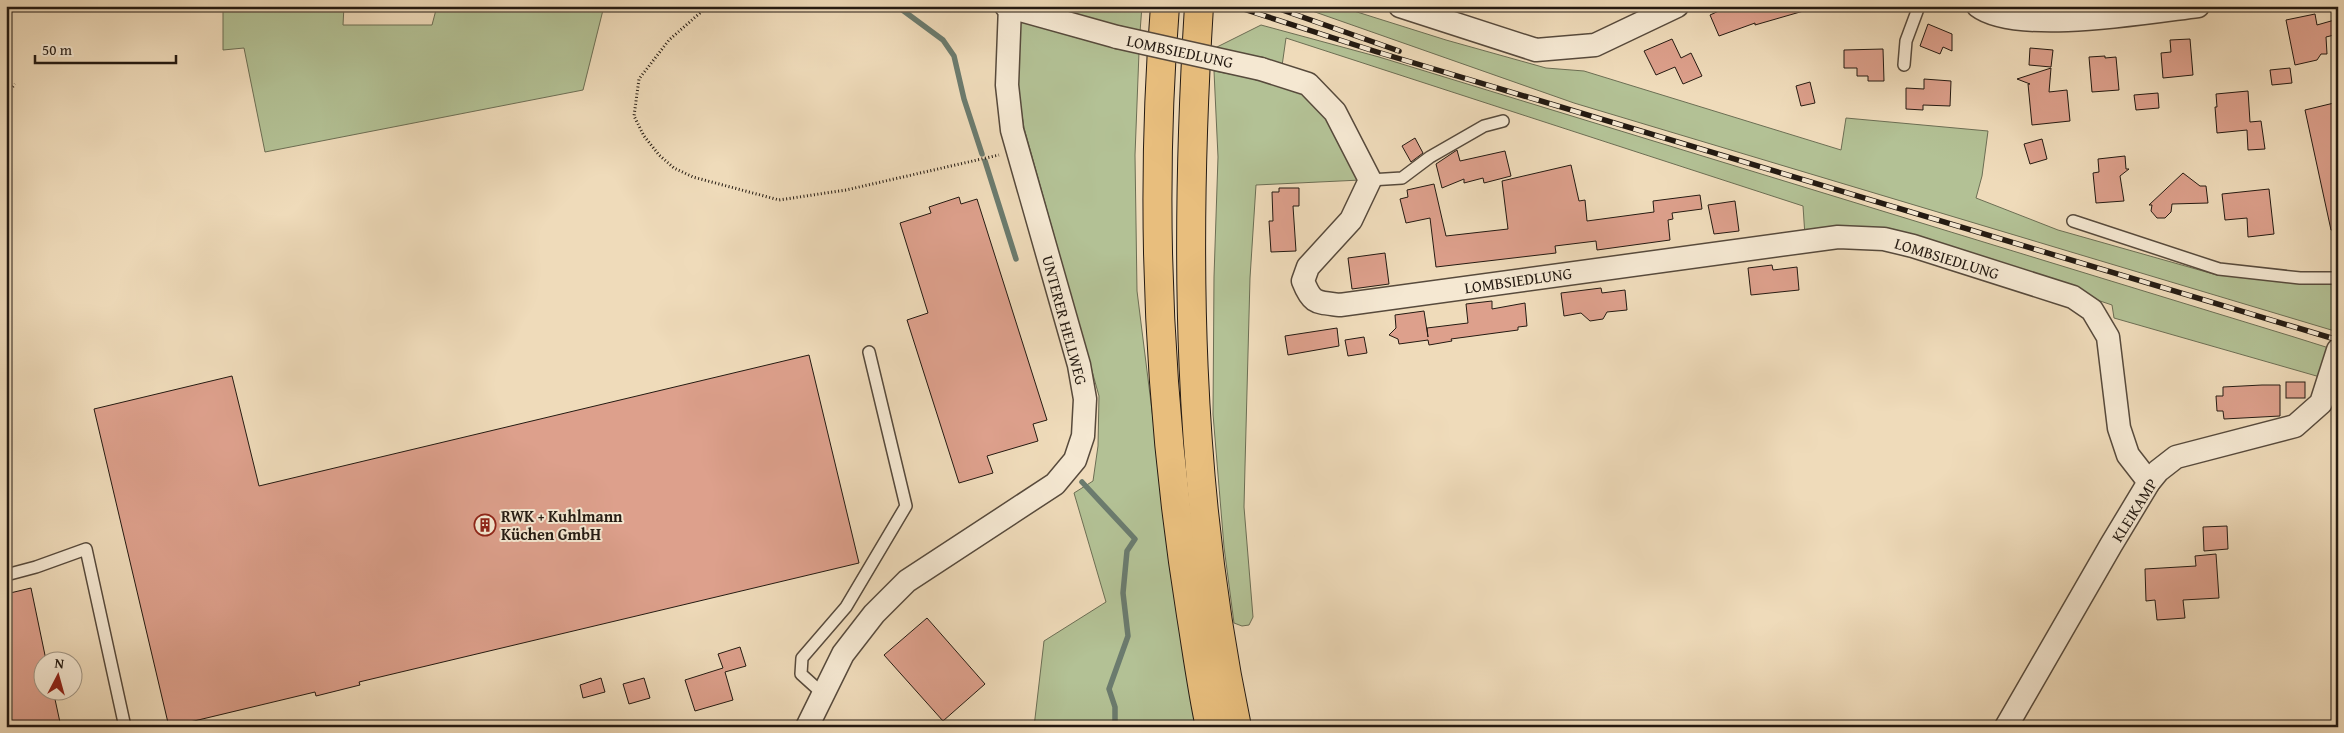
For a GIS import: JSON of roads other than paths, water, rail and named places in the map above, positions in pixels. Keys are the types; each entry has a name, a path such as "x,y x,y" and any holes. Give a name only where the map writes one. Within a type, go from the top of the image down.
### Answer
{"highway":[{"path":"1165,6 1159,150 1158,285 1166,411 1182,558 1210,727"},
{"path":"1199,6 1191,162 1190,239 1194,417 1208,548 1237,727"}],"street":[{"path":"1400,6 1536,50 1595,45 1639,15 1677,6"},
{"path":"1978,6 2016,19 2076,13 2198,6"},
{"name":"LOMBSIEDLUNG","path":"1009,7 1117,37 1261,69 1308,84 1335,112 1370,180 1351,220 1308,267 1302,281 1309,296 1319,302 1340,304 1838,237 1884,239 1913,246 2073,297 2092,310 2108,338 2119,428 2128,455 2149,482"},
{"name":"UNTERER HELLWEG","path":"807,727 822,693 843,654 874,614 907,581 1055,484 1075,460 1083,436 1085,399 1080,365 1012,130 1007,85 1009,7"},
{"name":"KLEIKAMP","path":"2006,727 2149,482 2176,457 2296,426 2321,403 2338,350"}],"lane":[{"path":"1904,65 1906,41 1919,6"},
{"path":"1370,180 1402,178 1430,157 1484,126 1503,121"},
{"path":"2073,220 2219,269 2300,278 2338,278"},
{"path":"822,693 802,674 802,658 846,607 906,506 869,352"},
{"path":"6,574 36,567 86,549 125,727"}],"waterway":[{"path":"897,6 943,40 954,56 964,99 982,154"},
{"path":"985,161 1016,259"},
{"path":"1082,482 1135,539 1127,551 1123,593 1128,636 1109,689 1115,707 1115,722 1112,727"}],"railway":[{"path":"1234,6 1374,51 2338,340"},
{"path":"1271,6 1399,51"}],"place":[{"name":"RWK + Kuhlmann Küchen GmbH","path":"485,525"}]}
